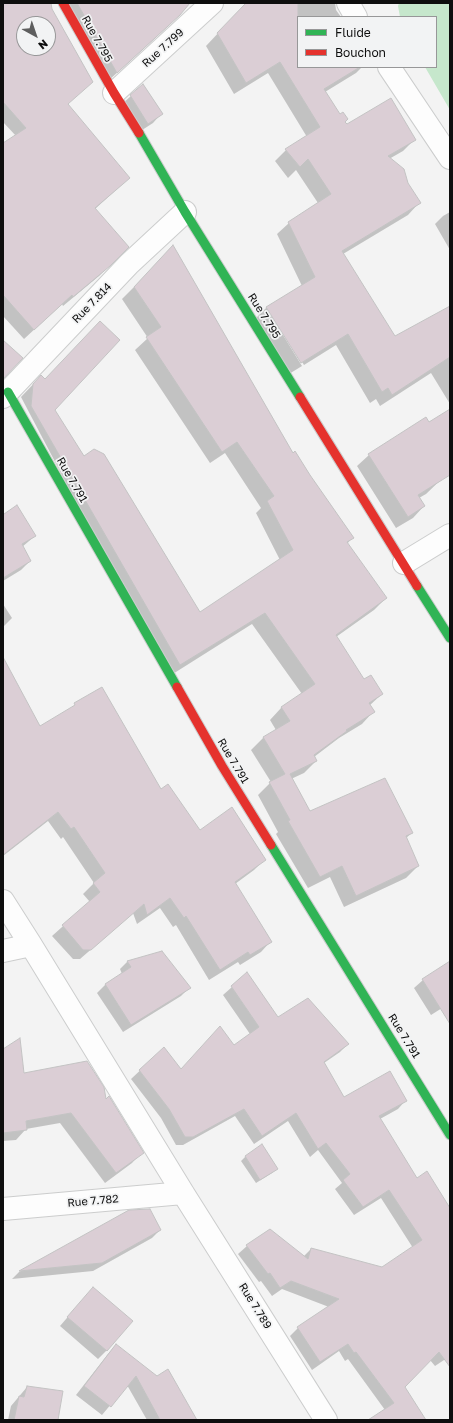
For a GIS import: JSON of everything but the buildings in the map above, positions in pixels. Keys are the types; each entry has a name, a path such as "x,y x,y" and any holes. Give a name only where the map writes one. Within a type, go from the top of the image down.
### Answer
{"street":[{"name":"Rue 7.795","path":"63,3 114,93 154,157 185,212 450,638"},
{"name":"Rue 7.799","path":"114,93 212,3"},
{"path":"348,3 355,16"},
{"path":"390,68 450,158"},
{"name":"Rue 7.814","path":"5,395 129,264 185,212"},
{"name":"Rue 7.791","path":"5,395 222,766 450,1136"},
{"path":"404,563 450,535"},
{"path":"3,901 31,945 3,951"},
{"name":"Rue 7.789","path":"31,945 183,1193 326,1420"},
{"name":"Rue 7.782","path":"3,1209 183,1193"}],"green space":[{"path":"399,3 450,3 450,110 426,68 437,68 437,16 400,16"}],"traffic: fast":[{"path":"139,133 185,212 300,397"},
{"path":"8,392 177,687"},
{"path":"417,586 450,638"},
{"path":"271,845 450,1135"}],"traffic: jam":[{"path":"63,3 114,93 139,133"},
{"path":"300,397 417,586"},
{"path":"177,687 222,766 271,845"}]}
